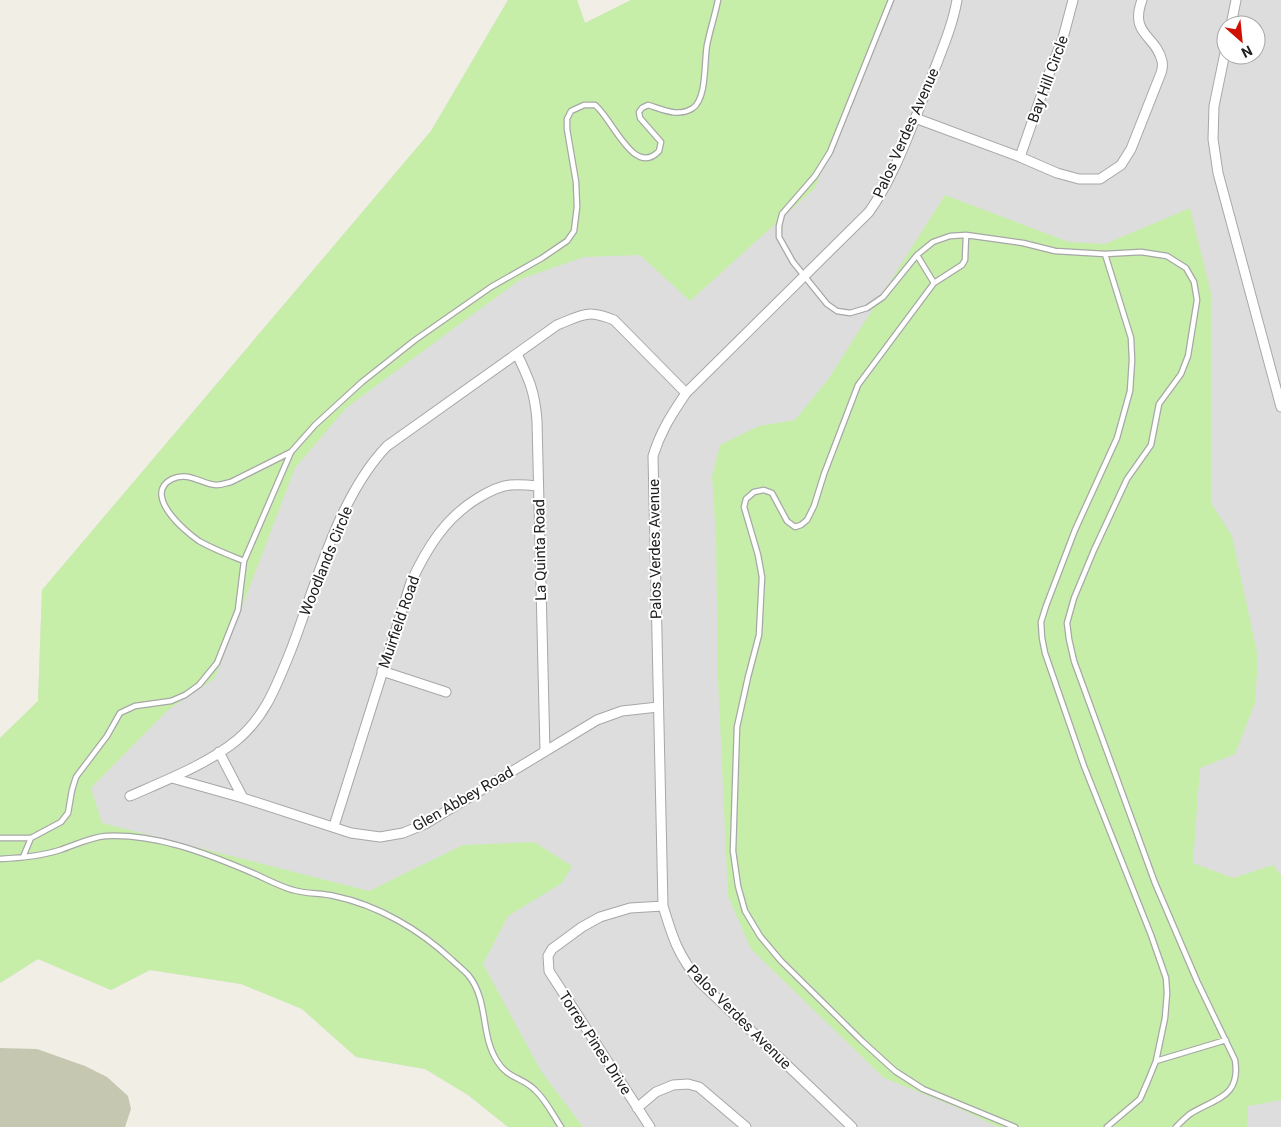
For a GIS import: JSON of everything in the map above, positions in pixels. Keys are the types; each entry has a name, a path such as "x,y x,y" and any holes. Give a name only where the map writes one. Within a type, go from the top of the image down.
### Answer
{"street":[{"name":"Palos Verdes Avenue","path":"852,1127 700,982 685,964 674,942 663,906 653,456 666,422 686,393 869,212 883,192 915,118 945,41 958,0"},
{"name":"Bay Hill Circle","path":"1020,157 1063,38 1073,0"},
{"path":"915,118 1020,157 1057,173 1079,179 1100,179 1121,165 1131,149 1161,74 1162,62 1158,52 1139,25 1138,16 1142,0"},
{"path":"1233,15 1236,0"},
{"path":"1222,65 1214,106 1213,139 1218,173 1281,406"},
{"name":"Woodlands Circle","path":"130,796 172,778 219,752 237,740 268,705 337,526 377,456 387,446 557,325 587,313 614,320 686,393"},
{"name":"La Quinta Road","path":"517,354 531,383 536,401 545,751"},
{"name":"Muirfield Road","path":"334,826 411,582 423,557 443,527 463,507 491,491 510,485 538,486"},
{"path":"382,671 446,692"},
{"name":"Glen Abbey Road","path":"172,778 243,798 351,833 380,837 403,833 425,824 597,720 622,711 658,707"},
{"path":"219,752 243,798"},
{"name":"Torrey Pines Drive","path":"650,1127 549,970 548,956 552,949 582,927 600,917 630,908 663,906"},
{"path":"637,1108 656,1092 673,1085 688,1084 699,1087 746,1127"}],"lane":[{"path":"0,838 31,838 60,822 68,813 76,777 107,736 120,713 135,706 172,701 185,695 199,685 217,663 238,610 244,562 291,452 315,425 362,382 415,340 492,287 567,241 574,231 577,207 576,182 567,129 567,119 571,110 584,105 595,105 633,153 642,158 650,157 659,151 661,142 640,118 639,112 648,105 668,112 684,112 693,108 698,102 702,93 707,45 718,0"},
{"path":"891,0 830,152 815,176 782,214 779,226 779,238 793,262 827,304 836,311 850,313 867,308 883,297 917,255 933,242 950,236 966,235 1023,243 1055,251 1105,254 1141,252 1166,256 1186,268 1194,282 1197,300 1188,356 1181,374 1159,404 1151,445 1127,479 1074,598 1068,623 1069,639 1074,661 1155,883 1197,981 1235,1060 1237,1072 1234,1086 1226,1095 1190,1115 1176,1127"},
{"path":"966,235 965,260 962,265 934,283 858,385 824,474 814,506 807,520 801,525 795,526 791,524 787,521 772,493 764,490 754,492 746,499 744,507 758,555 762,577 762,599 759,635 737,727 733,850 738,886 745,911 760,936 781,961 862,1042 895,1071 923,1089 1015,1127"},
{"path":"1105,254 1131,338 1130,391 1117,438 1075,530 1041,622 1042,638 1052,674 1084,766 1152,935 1166,978 1165,1018 1156,1061 1140,1099 1107,1127"},
{"path":"917,255 934,283"},
{"path":"244,562 199,540 186,530 166,509 162,494 165,484 171,479 180,476 189,476 214,485 221,485 231,482 291,452"},
{"path":"0,858 23,857 58,851 104,836 135,837 162,841 188,848 294,890 335,896 366,905 386,914 435,946 469,976 484,1008 488,1043 497,1061 509,1075 535,1090 561,1127"},
{"path":"23,857 31,838"},
{"path":"1156,1061 1226,1040"}],"shaded area":[{"path":"508,0 577,0 585,23 631,0 1281,0 1281,1127 508,1127 468,1095 425,1069 356,1057 302,1009 241,984 150,970 111,990 38,959 0,983 0,738 38,701 42,590 431,131"},
{"path":"0,1048 37,1049 85,1066 107,1077 128,1096 131,1109 125,1127 0,1127"}],"green space":[{"path":"508,0 577,0 585,23 631,0 892,0 815,188 690,301 640,255 584,257 521,279 346,408 295,468 215,678 168,710 91,788 102,823 369,891 463,845 534,842 572,866 562,883 508,916 483,964 541,1071 583,1127 508,1127 468,1095 425,1069 356,1057 302,1009 241,984 150,970 111,990 38,959 0,983 0,738 38,701 42,590 431,131"},
{"path":"945,195 1069,242 1105,244 1190,208 1211,293 1211,503 1232,536 1258,657 1255,703 1235,754 1200,768 1193,863 1233,878 1273,865 1281,875 1281,1100 1248,1106 1247,1127 998,1127 958,1108 884,1078 751,949 728,896 718,681 716,538 712,476 720,445 759,426 795,420 829,378"}]}
